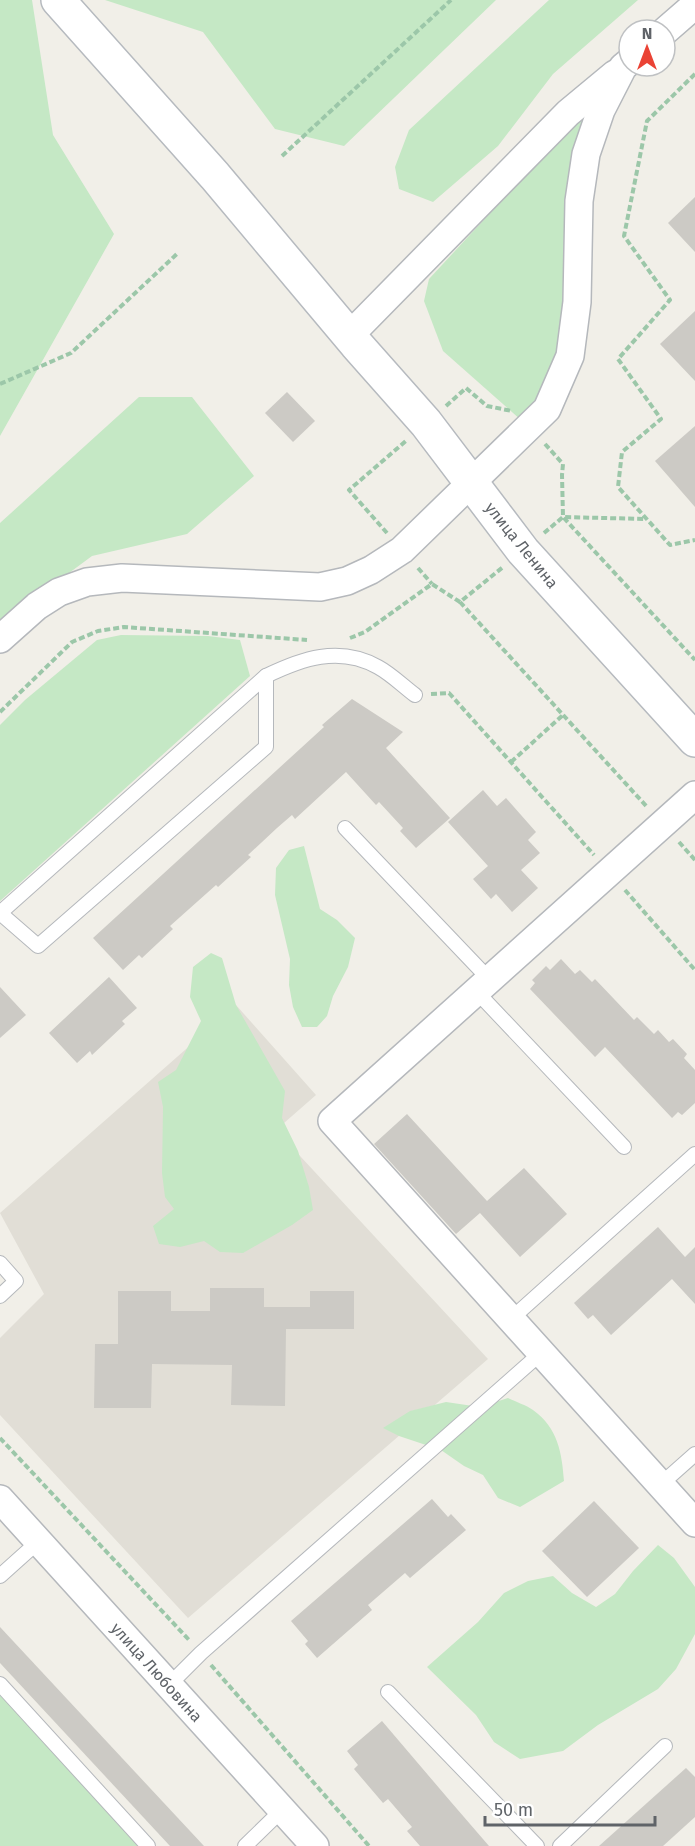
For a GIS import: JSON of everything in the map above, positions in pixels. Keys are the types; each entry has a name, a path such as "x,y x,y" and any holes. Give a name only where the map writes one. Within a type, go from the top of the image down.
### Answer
{"main road":[{"name":"улица Ленина","path":"58,0 215,176 352,340 426,423 523,551 695,740"}],"street":[{"path":"677,21 695,5"},
{"path":"352,340 568,112 617,71"},
{"path":"0,639 37,606 58,591 87,582 122,578 320,587 347,581 371,570 402,550 547,409 570,356 577,303 579,201 585,154 601,110 618,78"},
{"path":"695,795 332,1121 695,1523"},
{"name":"улица Любовина","path":"0,1499 315,1846"}],"lane":[{"path":"266,676 266,747 38,946 0,913 266,676 294,662 326,655 358,660 377,666 415,695"},
{"path":"345,828 624,1146"},
{"path":"511,1319 695,1154"},
{"path":"0,1263 16,1281 0,1296"},
{"path":"169,1685 541,1353"},
{"path":"660,1485 695,1454"},
{"path":"0,1576 39,1541"},
{"path":"0,1684 148,1846"},
{"path":"388,1692 537,1846"},
{"path":"560,1846 665,1746"},
{"path":"245,1846 282,1810"}],"path":[{"path":"282,156 451,0"},
{"path":"695,74 647,121 624,236 670,300 618,359 661,419 622,452 618,487 670,545 695,540"},
{"path":"0,384 71,353 178,253"},
{"path":"562,475 563,517 695,660"},
{"path":"460,602 563,517 646,519"},
{"path":"346,639 365,632 432,584 460,602 695,860"},
{"path":"0,712 72,642 98,631 124,627 313,640"},
{"path":"415,695 449,693 695,970"},
{"path":"511,762 563,715"}],"shaded area":[{"path":"236,1005 316,1095 276,1130 488,1359 188,1618 0,1415 0,1338 44,1294 0,1213"}],"green space":[{"path":"0,0 32,0 53,135 114,234 0,436"},
{"path":"105,0 496,0 344,146 275,129 203,32"},
{"path":"549,0 638,0 553,74 498,146 433,202 399,189 395,167 409,130"},
{"path":"590,105 577,302 530,428 443,351 424,301 429,279"},
{"path":"139,397 192,397 254,476 187,534 92,556 0,624 0,523"},
{"path":"121,635 208,636 240,640 250,676 0,901 0,725 25,700 97,640"},
{"path":"304,846 320,909 337,920 355,938 348,967 333,996 327,1016 317,1027 302,1027 293,1007 289,985 290,959 275,895 276,868 289,850"},
{"path":"211,953 222,958 236,1005 285,1091 282,1118 298,1151 313,1210 243,1253 220,1252 204,1241 180,1247 159,1244 153,1226 174,1209 165,1197 162,1173 163,1107 158,1082 176,1070 201,1021 190,997 193,967"},
{"path":"508,1398 533,1410 548,1425 560,1451 563,1471 564,1481 520,1507 498,1498 483,1475 464,1466 441,1450 399,1436 383,1428 410,1411 446,1402 480,1407"},
{"path":"658,1545 674,1558 695,1587 695,1634 676,1669 658,1689 598,1725 563,1751 520,1759 494,1742 476,1715 427,1667 478,1622 504,1593 528,1581 553,1576 572,1593 596,1607 615,1594"},
{"path":"0,1690 146,1846 0,1846"}],"building":[{"path":"695,197 695,252 668,223"},
{"path":"695,311 695,381 660,344"},
{"path":"287,392 315,421 293,442 265,413"},
{"path":"695,426 695,507 655,461"},
{"path":"352,699 403,732 386,748 450,818 416,848 400,831 403,828 379,802 376,805 346,772 295,819 292,815 277,828 248,855 251,857 170,926 173,929 142,958 139,955 123,970 93,938"},
{"path":"483,790 497,806 506,798 536,832 528,840 540,853 521,870 538,888 512,912 496,894 491,899 473,879 488,866 448,822"},
{"path":"561,959 575,974 580,970 592,982 595,979 634,1020 637,1017 654,1034 658,1030 669,1042 673,1039 687,1054 684,1058 695,1070 695,1103 682,1115 678,1112 672,1118 605,1047 595,1057 530,989 535,983 532,980 546,966 550,970"},
{"path":"109,977 137,1008 122,1021 125,1024 92,1055 90,1051 77,1063 49,1033"},
{"path":"0,987 26,1015 0,1038"},
{"path":"407,1114 487,1201 524,1168 567,1214 520,1257 480,1213 456,1234 374,1144"},
{"path":"658,1227 685,1257 695,1247 695,1304 672,1279 611,1335 593,1315 588,1319 574,1303"},
{"path":"210,1288 264,1288 264,1307 310,1307 310,1291 354,1291 354,1329 286,1329 285,1406 231,1405 232,1365 152,1364 151,1408 94,1408 95,1344 118,1344 118,1291 171,1291 171,1311 210,1311"},
{"path":"432,1499 448,1517 451,1514 466,1530 410,1578 405,1573 368,1605 372,1610 317,1658 305,1644 308,1641 291,1621"},
{"path":"594,1501 639,1548 587,1597 542,1551"},
{"path":"0,1627 204,1846 170,1846 0,1663"},
{"path":"382,1721 489,1846 420,1846 407,1831 412,1827 388,1799 383,1803 354,1769 358,1765 347,1751"},
{"path":"686,1768 695,1777 695,1817 663,1846 599,1846"}]}
